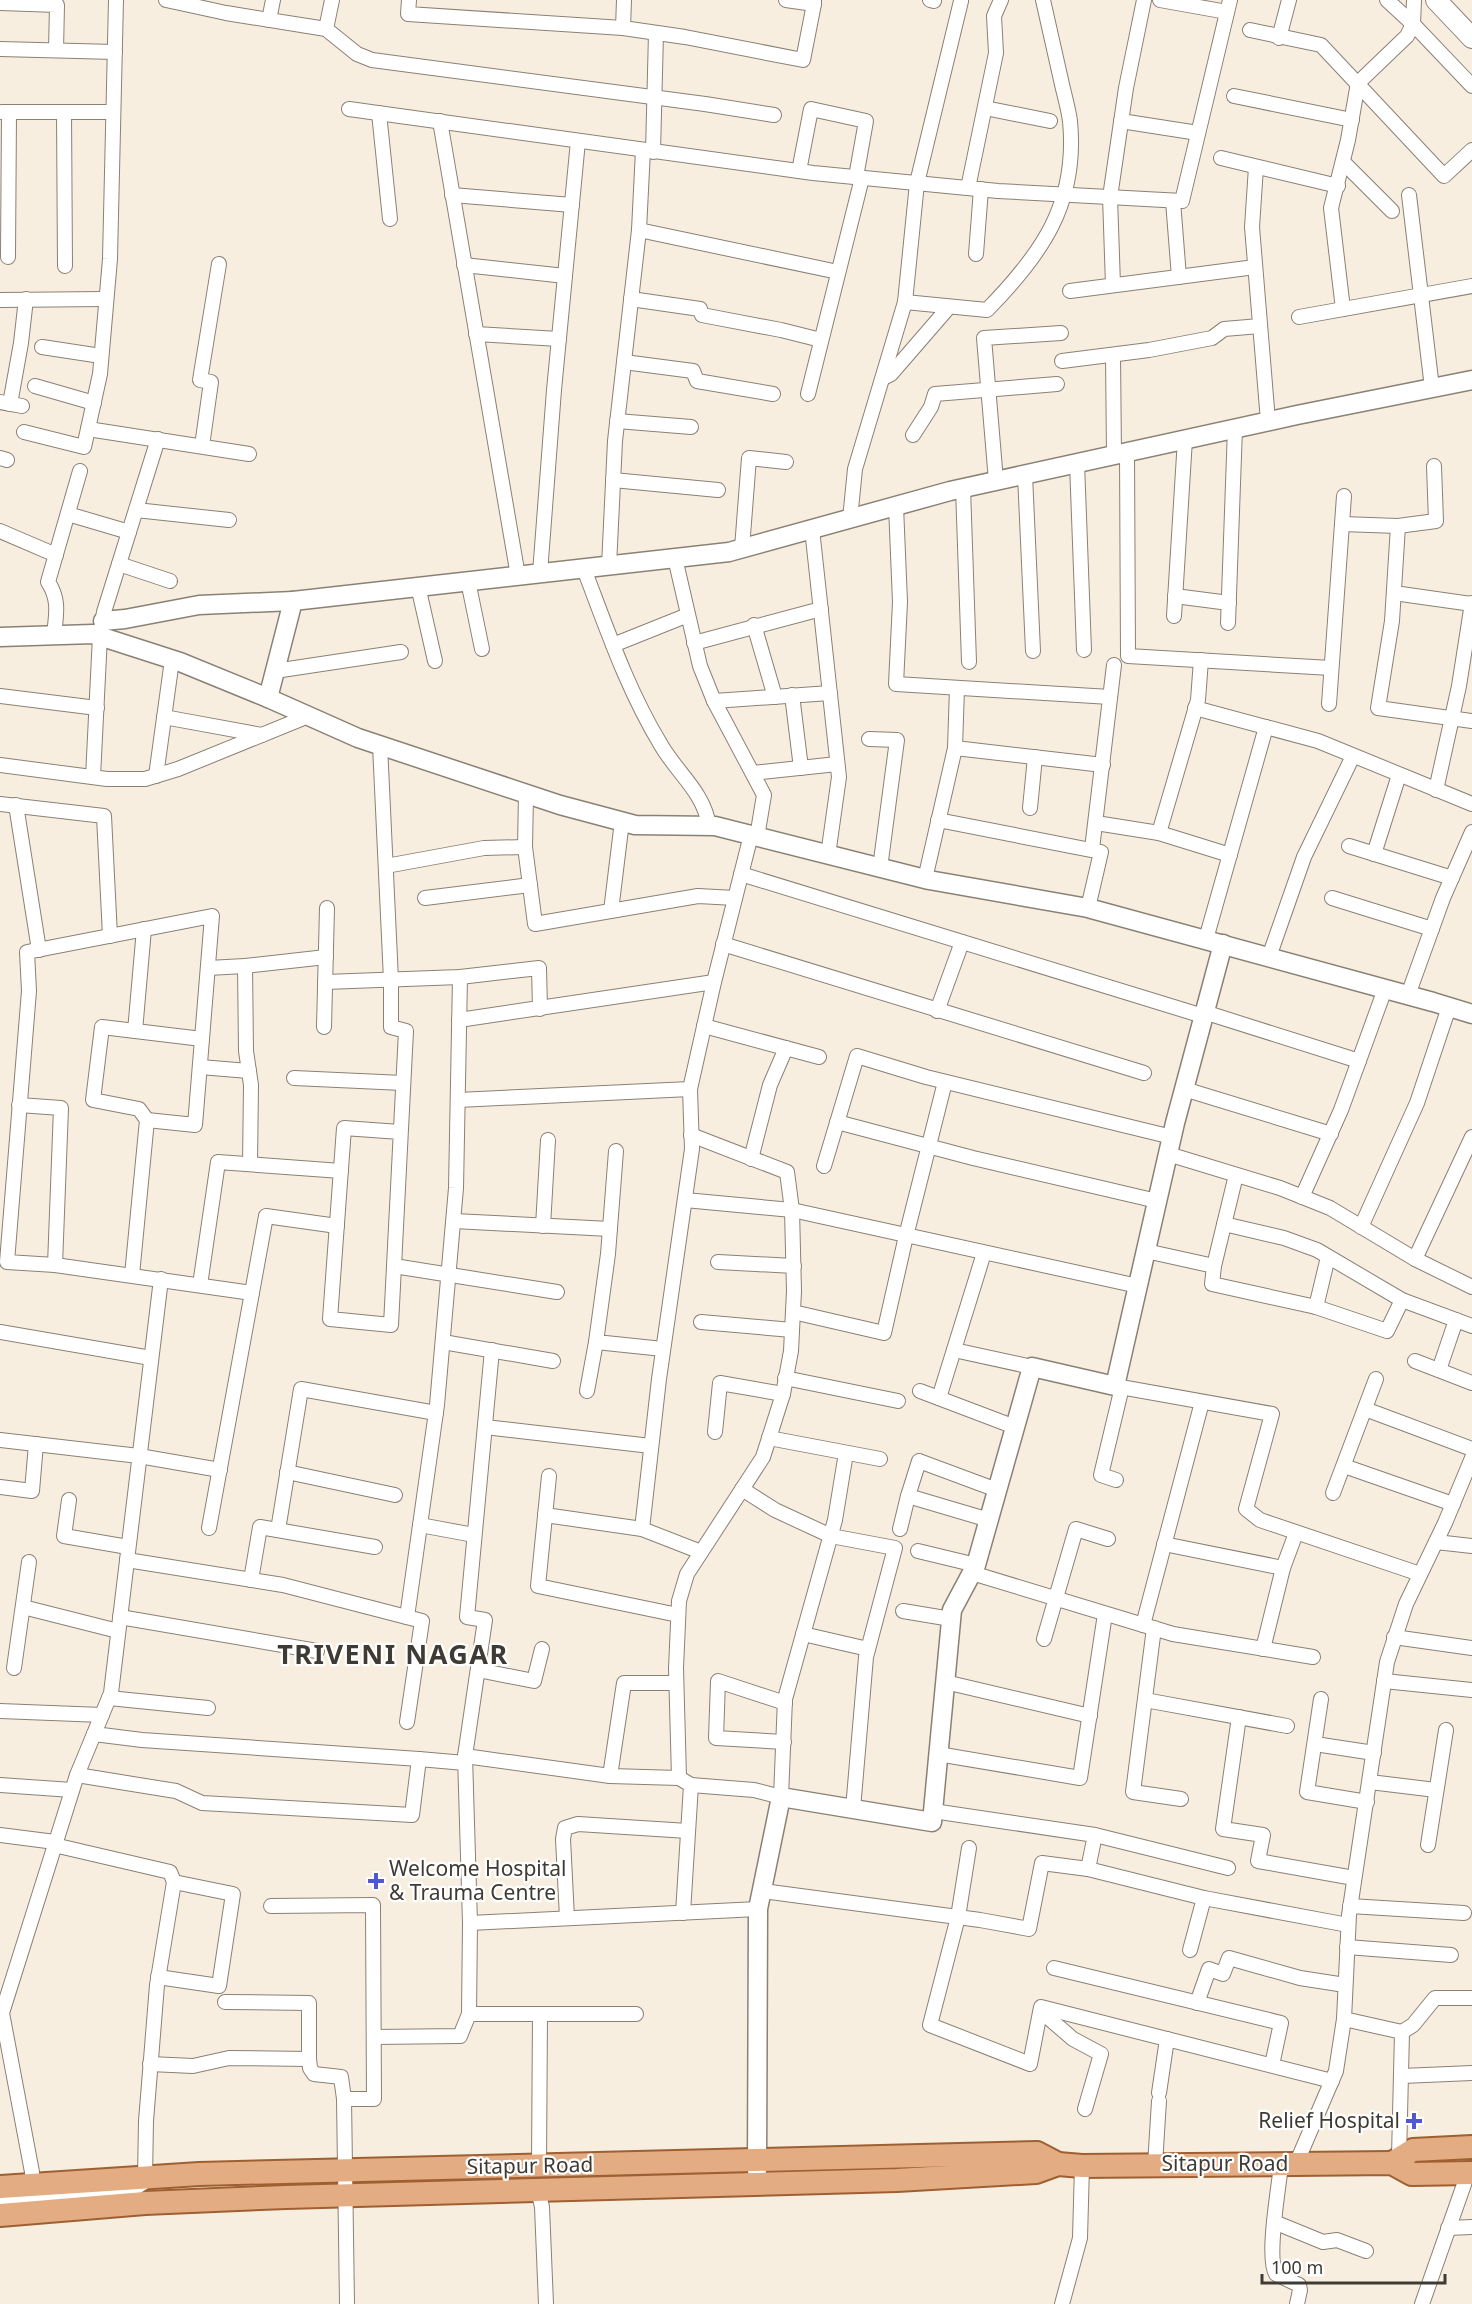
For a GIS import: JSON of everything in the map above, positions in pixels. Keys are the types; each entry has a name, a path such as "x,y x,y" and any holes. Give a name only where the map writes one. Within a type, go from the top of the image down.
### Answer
{"main road":[{"path":"1436,0 1472,38"},
{"name":"Sitapur Road","path":"0,2215 145,2203 897,2180 1036,2172 1058,2164 1082,2166 1289,2164 1395,2160 1413,2150 1472,2147"},
{"name":"Sitapur Road","path":"0,2187 146,2178 344,2171 1037,2152 1058,2164"},
{"name":"Sitapur Road","path":"1395,2160 1412,2174 1470,2173"},
{"path":"0,2200 125,2191 146,2178"},
{"path":"125,2191 145,2203"}],"street":[{"path":"24,432 84,447 94,403 102,356 110,259 116,0"},
{"path":"166,0 326,29 357,54 372,60 774,115"},
{"path":"269,20 273,0"},
{"path":"326,29 332,0"},
{"path":"409,0 408,14 623,28 803,60 814,2 786,0"},
{"path":"623,28 624,0"},
{"path":"930,0 934,1"},
{"path":"976,254 974,189 984,108 996,53 994,16 1000,0"},
{"path":"905,302 987,310 1018,278 1045,242 1065,195 1070,161 1070,120 1043,0"},
{"path":"1113,285 1110,197 1121,121 1144,0"},
{"path":"349,108 799,171 974,189 1182,201 1229,6 1160,0"},
{"path":"1279,38 1289,0"},
{"path":"1387,0 1472,86"},
{"path":"1343,309 1331,208 1338,186 1358,83 1407,36 1413,24 1414,0"},
{"path":"850,519 855,469 905,302 917,183 961,1"},
{"path":"0,3 57,5 56,50"},
{"path":"1250,30 1279,38 1321,45 1444,176 1472,150"},
{"path":"609,566 617,421 654,98 656,33"},
{"path":"0,49 115,52"},
{"path":"1234,96 1352,120"},
{"path":"984,108 1050,121"},
{"path":"799,171 811,109 866,121 859,177 808,394"},
{"path":"8,257 5,112 112,111"},
{"path":"64,112 65,266"},
{"path":"379,113 390,219"},
{"path":"440,121 518,576"},
{"path":"1121,121 1198,133"},
{"path":"540,573 578,141"},
{"path":"1221,158 1338,186"},
{"path":"1343,162 1392,211"},
{"path":"1256,166 1252,227 1268,421"},
{"path":"452,195 572,205"},
{"path":"1409,195 1432,388"},
{"path":"1173,201 1179,277"},
{"path":"639,230 838,272"},
{"path":"202,446 211,382 200,380 219,264"},
{"path":"464,264 565,276"},
{"path":"1070,291 1255,267"},
{"path":"1299,317 1472,286"},
{"path":"0,300 106,299"},
{"path":"631,299 700,309 702,315 821,340"},
{"path":"10,404 26,300"},
{"path":"883,378 891,374 950,307"},
{"path":"1062,361 1149,350 1212,338 1224,330 1260,326"},
{"path":"996,481 984,338 1061,333"},
{"path":"476,334 559,339"},
{"path":"42,347 102,356"},
{"path":"1113,354 1120,454 1128,656 1331,669"},
{"path":"624,362 693,370 697,381 773,394"},
{"path":"0,637 93,634 124,619 199,605 293,601 609,566 742,548 963,488 1235,428 1472,380"},
{"path":"914,435 931,407 935,394 1057,384"},
{"path":"35,386 94,403"},
{"path":"617,421 691,427"},
{"path":"1228,622 1235,428"},
{"path":"88,429 249,454"},
{"path":"93,777 102,628 119,564 158,439"},
{"path":"1174,616 1185,439"},
{"path":"742,548 749,458 786,462"},
{"path":"1077,463 1084,650"},
{"path":"1342,524 1398,526 1436,521 1434,466"},
{"path":"54,635 58,602 48,582 80,471"},
{"path":"1025,475 1033,651"},
{"path":"613,480 718,490"},
{"path":"963,488 969,662"},
{"path":"1329,704 1344,496"},
{"path":"896,506 900,602 896,684 1110,697"},
{"path":"136,510 229,520"},
{"path":"68,514 129,532"},
{"path":"1398,526 1392,621 1378,708 1472,721"},
{"path":"812,529 839,777 828,855"},
{"path":"0,531 56,555"},
{"path":"642,1529 663,1349 692,1149 690,1089 723,944 764,795 714,700 700,666 675,558"},
{"path":"119,564 170,581"},
{"path":"584,568 622,671 661,746 697,792 707,811 709,826"},
{"path":"468,581 483,649"},
{"path":"418,586 435,662"},
{"path":"1394,593 1472,603 1452,718 1436,790"},
{"path":"1175,596 1229,603"},
{"path":"268,698 293,601"},
{"path":"694,644 754,625 820,609"},
{"path":"613,645 687,615"},
{"path":"754,625 775,696"},
{"path":"102,628 358,738 526,794 634,825 709,826 925,879 1088,908 1472,1014"},
{"path":"275,671 401,652"},
{"path":"156,776 172,660"},
{"path":"1159,833 1195,708 1201,660"},
{"path":"1092,849 1114,665"},
{"path":"925,879 955,748 957,688"},
{"path":"714,700 830,693"},
{"path":"792,695 801,768"},
{"path":"0,696 97,708"},
{"path":"1195,708 1318,741 1472,804"},
{"path":"0,765 93,777 145,779 178,769 301,719 303,713"},
{"path":"164,717 262,735"},
{"path":"1116,1480 1101,1475 1138,1286 1170,1146 1204,1014 1230,855 1266,727"},
{"path":"869,739 897,740 880,868"},
{"path":"380,745 391,980 391,1027 406,1031 391,1325 330,1319 344,1128 400,1132"},
{"path":"955,748 1103,765"},
{"path":"1269,957 1304,857 1353,756"},
{"path":"1030,808 1035,757"},
{"path":"753,773 837,764"},
{"path":"1374,854 1398,775"},
{"path":"526,794 525,847 536,924 698,896 735,898"},
{"path":"0,804 104,816 110,936"},
{"path":"16,805 39,950"},
{"path":"938,820 1101,852 1088,908"},
{"path":"611,911 622,821"},
{"path":"1096,823 1159,833 1230,855"},
{"path":"1408,995 1452,878 1472,832"},
{"path":"1349,846 1452,878"},
{"path":"386,866 484,848 525,847"},
{"path":"741,874 1359,1061"},
{"path":"425,898 530,885"},
{"path":"1332,898 1432,929"},
{"path":"324,1027 327,908"},
{"path":"147,1120 195,1125 212,916 27,952 29,991 7,1262 55,1265 252,1293"},
{"path":"135,1031 144,929"},
{"path":"937,1011 962,942"},
{"path":"723,944 1144,1073"},
{"path":"208,968 326,957"},
{"path":"245,966 246,1051 251,1085 250,1164"},
{"path":"325,982 460,977 539,968 540,1009"},
{"path":"407,1617 436,1413 454,1221 460,977"},
{"path":"459,1020 714,982"},
{"path":"1302,1197 1331,1134 1385,989"},
{"path":"1361,1227 1417,1103 1449,1007"},
{"path":"704,1026 819,1057"},
{"path":"132,1275 147,1120 139,1108 93,1100 102,1027 202,1039"},
{"path":"752,1159 770,1085 786,1048"},
{"path":"824,1166 857,1056 1170,1146 1236,1175 1330,1208 1415,1259 1472,1287"},
{"path":"200,1067 249,1071"},
{"path":"294,1078 403,1083"},
{"path":"793,1312 884,1333 945,1082"},
{"path":"458,1100 690,1089"},
{"path":"1184,1089 1331,1134"},
{"path":"19,1105 61,1108 55,1265"},
{"path":"837,1122 1157,1201"},
{"path":"679,1778 676,1683 679,1601 687,1574 763,1456 783,1394 792,1330 795,1266 787,1172 691,1135"},
{"path":"1415,1259 1472,1137"},
{"path":"543,1226 548,1140"},
{"path":"587,1391 596,1341 610,1230 616,1151"},
{"path":"200,1285 218,1162 341,1171"},
{"path":"1236,1175 1214,1266 1212,1284 1316,1307 1387,1331 1402,1300"},
{"path":"685,1200 792,1210 1138,1286"},
{"path":"209,1528 266,1216 337,1226"},
{"path":"454,1221 610,1230"},
{"path":"1224,1224 1284,1238 1317,1250 1402,1300 1472,1326"},
{"path":"1146,1251 1214,1266"},
{"path":"939,1398 984,1253"},
{"path":"1316,1307 1328,1257"},
{"path":"718,1262 795,1266"},
{"path":"394,1266 557,1292"},
{"path":"32,2185 32,2172 2,2025 2,2013 77,1775 109,1698 161,1279"},
{"path":"1439,1370 1456,1320"},
{"path":"701,1322 792,1330"},
{"path":"0,1332 151,1358"},
{"path":"596,1341 663,1349"},
{"path":"443,1342 553,1361"},
{"path":"374,2037 460,2036 469,2014 470,1923 465,1759 485,1620 467,1617 492,1350"},
{"path":"954,1350 1119,1387 1272,1414 1246,1509 1260,1520 1420,1574"},
{"path":"1415,1361 1472,1383"},
{"path":"94,1734 142,1740 419,1759 465,1759 610,1776 679,1778 691,1785 754,1790 781,1797 932,1822 952,1610 974,1569 1032,1367"},
{"path":"785,1378 898,1401"},
{"path":"1333,1493 1376,1379"},
{"path":"715,1432 720,1383 783,1394"},
{"path":"278,1530 301,1389 436,1413"},
{"path":"920,1390 1015,1427"},
{"path":"1181,1799 1133,1792 1145,1700 1149,1626 1164,1544 1202,1401"},
{"path":"1365,1409 1472,1449"},
{"path":"485,1427 651,1446"},
{"path":"769,1438 880,1459"},
{"path":"0,1440 139,1456 220,1470"},
{"path":"0,1487 32,1491 36,1444"},
{"path":"757,2184 758,1910 781,1797 785,1703 831,1536 846,1453"},
{"path":"1297,2304 1299,2285 1276,2274 1274,2270 1274,2222 1289,2164 1336,2071 1344,2019 1350,1906 1384,1681 1394,1637 1406,1604 1472,1458"},
{"path":"900,1529 919,1461 997,1491"},
{"path":"1344,1466 1453,1504"},
{"path":"287,1472 395,1495"},
{"path":"549,1476 538,1586 678,1615"},
{"path":"742,1489 775,1510 831,1536 896,1548 866,1657 853,1809"},
{"path":"908,1496 989,1520"},
{"path":"69,1500 64,1536 127,1553 283,1585 422,1621 407,1722"},
{"path":"545,1515 642,1529 701,1552"},
{"path":"420,1525 474,1535"},
{"path":"251,1580 260,1527 375,1547"},
{"path":"1044,1639 1054,1598 1076,1529 1108,1539"},
{"path":"1263,1649 1283,1568 1296,1533"},
{"path":"1436,1542 1472,1546"},
{"path":"1164,1544 1283,1568"},
{"path":"918,1551 1054,1598 1173,1634 1312,1657"},
{"path":"14,1668 29,1562"},
{"path":"23,1607 118,1631"},
{"path":"903,1611 951,1619"},
{"path":"938,1754 1080,1778 1105,1614"},
{"path":"120,1617 317,1651"},
{"path":"803,1634 868,1649"},
{"path":"1394,1637 1472,1648"},
{"path":"478,1670 534,1681 542,1649"},
{"path":"784,1742 716,1738 717,1681 785,1703"},
{"path":"1384,1681 1472,1690"},
{"path":"945,1682 1090,1716"},
{"path":"610,1776 624,1683 676,1683"},
{"path":"109,1698 208,1708"},
{"path":"1322,1699 1307,1792 1367,1802"},
{"path":"1145,1700 1287,1726"},
{"path":"0,1711 102,1715"},
{"path":"1239,1717 1223,1829 1263,1835 1258,1861 1354,1878"},
{"path":"1428,1845 1446,1730"},
{"path":"1315,1744 1374,1753"},
{"path":"77,1775 176,1791 202,1803 412,1815 419,1759"},
{"path":"1370,1782 1436,1790"},
{"path":"0,1785 72,1790"},
{"path":"683,1913 691,1785"},
{"path":"933,1811 1095,1835 1228,1868"},
{"path":"567,1918 563,1839 565,1828 578,1824 688,1831"},
{"path":"0,1835 55,1843 170,1872 174,1882 158,1977 150,2064 146,2121 146,2178"},
{"path":"1088,1869 1095,1835"},
{"path":"969,1848 958,1917 930,2025 1030,2064 1041,2007 1332,2081"},
{"path":"763,1891 958,1917 1029,1929 1042,1863 1088,1869 1203,1899 1348,1925"},
{"path":"158,1977 219,1986 233,1894 174,1882"},
{"path":"1190,1950 1203,1899"},
{"path":"271,1906 373,1905 374,2099 344,2099"},
{"path":"1350,1906 1464,1913"},
{"path":"470,1923 758,1910"},
{"path":"1347,1947 1451,1955"},
{"path":"1197,2003 1209,1969 1223,1974 1229,1958 1300,1978 1345,1985"},
{"path":"1054,1968 1281,2023 1272,2065"},
{"path":"1344,2019 1402,2032 1413,2025 1435,1998 1472,1998"},
{"path":"225,2002 309,2003 310,2068 314,2074 341,2077 344,2099 346,2304"},
{"path":"1040,2013 1073,2039 1101,2054 1085,2109"},
{"path":"469,2014 636,2014"},
{"path":"539,2166 540,2014"},
{"path":"1395,2160 1402,2076 1402,2032"},
{"path":"1155,2165 1159,2097 1167,2039"},
{"path":"150,2064 192,2066 229,2058 309,2059"},
{"path":"1402,2076 1472,2073"},
{"path":"1062,2304 1080,2238 1082,2166"},
{"path":"1422,2304 1470,2173"},
{"path":"538,2190 542,2207 546,2304"},
{"path":"1274,2222 1323,2241 1337,2240 1366,2251"},
{"path":"1448,2228 1472,2228"}],"place":[{"name":"Welcome Hospital & Trauma Centre","path":"376,1881"},
{"name":"Relief Hospital","path":"1414,2121"}],"district":[{"name":"TRIVENI NAGAR","path":"393,1655"}]}
